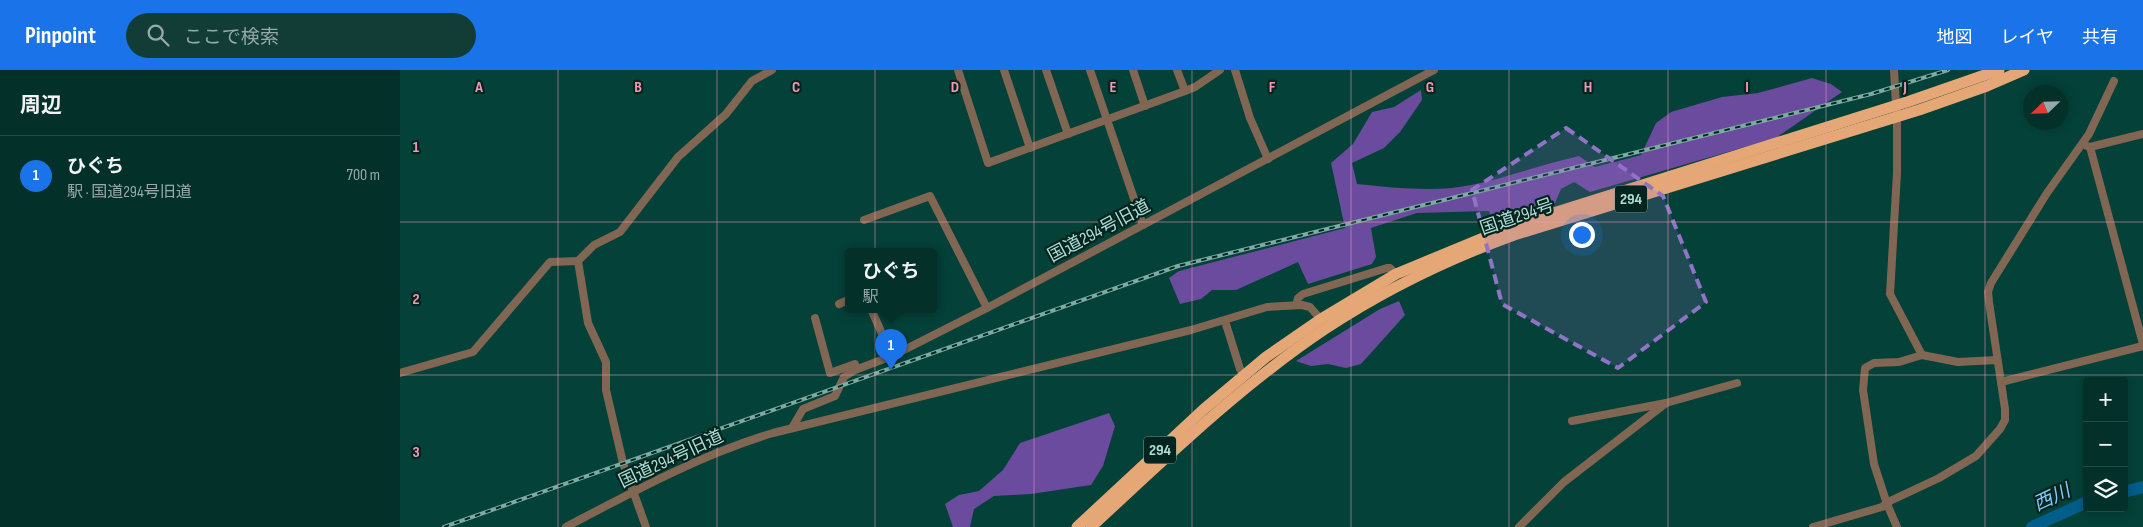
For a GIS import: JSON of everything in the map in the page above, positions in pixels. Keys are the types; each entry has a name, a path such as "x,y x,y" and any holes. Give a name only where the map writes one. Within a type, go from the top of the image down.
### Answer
{"highway":[{"name":"国道294号","path":"1091,527 1217,412 1324,323 1449,261 1497,242 1896,111 1999,70"},
{"name":"国道294号","path":"1077,527 1244,374 1396,274 1512,226 1896,111 1987,86 2024,70"}],"street":[{"path":"400,373 473,352 550,262 578,261 594,245 620,232 678,157 726,114 752,81 772,70"},
{"path":"958,70 988,163 1195,87 1220,70"},
{"path":"1046,70 1068,134"},
{"path":"1090,70 1143,225"},
{"path":"1133,70 1145,106"},
{"path":"1177,70 1185,91"},
{"path":"1235,70 1250,118 1268,159"},
{"name":"国道294号旧道","path":"792,428 803,409 835,396 844,377 855,370 892,356 987,308 1434,70"},
{"path":"1894,70 1897,172 1890,294 1922,355"},
{"path":"1007,71 1030,148"},
{"path":"1813,527 1887,504 1939,478 1976,456 2000,429 2005,420 1989,302 1988,292 1991,282 2048,193 2089,134 2114,81"},
{"path":"2082,144 2090,147 2143,134"},
{"path":"2001,382 2143,345 2090,147"},
{"path":"864,220 930,196 987,308"},
{"path":"578,261 588,323 606,362 606,390 623,463 646,527"},
{"path":"1324,323 1310,307 1296,305 1298,298 1303,294 1387,268 1390,268 1396,274"},
{"path":"839,304 845,301"},
{"name":"国道294号旧道","path":"566,527 634,491 715,453 757,438 1225,321 1267,308 1296,305"},
{"path":"2134,312 2143,308"},
{"path":"873,313 892,356"},
{"path":"815,318 830,373 855,364"},
{"path":"1225,321 1240,369 1244,374"},
{"path":"1897,527 1887,504 1874,464 1863,390 1865,368 1874,362 1899,362 1922,355 1958,362 1997,360"},
{"path":"838,370 842,380"},
{"path":"1572,421 1666,403 1737,382"},
{"path":"1519,527 1564,482 1666,403"}],"highlighted area":[{"path":"1566,128 1663,196 1706,302 1618,368 1502,304 1472,190"}],"shaded area":[{"path":"1812,78 1831,84 1842,92 1776,138 1590,192 1574,182 1561,189 1555,203 1493,225 1489,211 1417,213 1371,228 1376,257 1372,264 1308,284 1298,262 1236,290 1212,290 1201,299 1180,304 1169,278 1179,271 1345,228 1331,163 1353,144 1372,112 1394,107 1421,90 1422,100 1400,132 1384,148 1352,163 1357,184 1417,189 1461,187 1579,156 1595,167 1641,155 1656,123 1671,112 1722,97 1758,93"},
{"path":"1399,301 1405,315 1361,364 1346,368 1328,364 1311,366 1296,361 1380,309"},
{"path":"1109,413 1115,426 1103,466 1091,485 1031,494 994,496 974,509 970,527 953,527 945,504 959,495 979,491 1003,470 1020,443"}],"waterway":[{"name":"西川","path":"2128,491 2143,487"},
{"name":"西川","path":"2032,527 2083,504"}],"railway":[{"path":"444,527 1178,266 1871,94 1948,70"}],"place":[{"name":"ひぐち","path":"891,370"}]}
